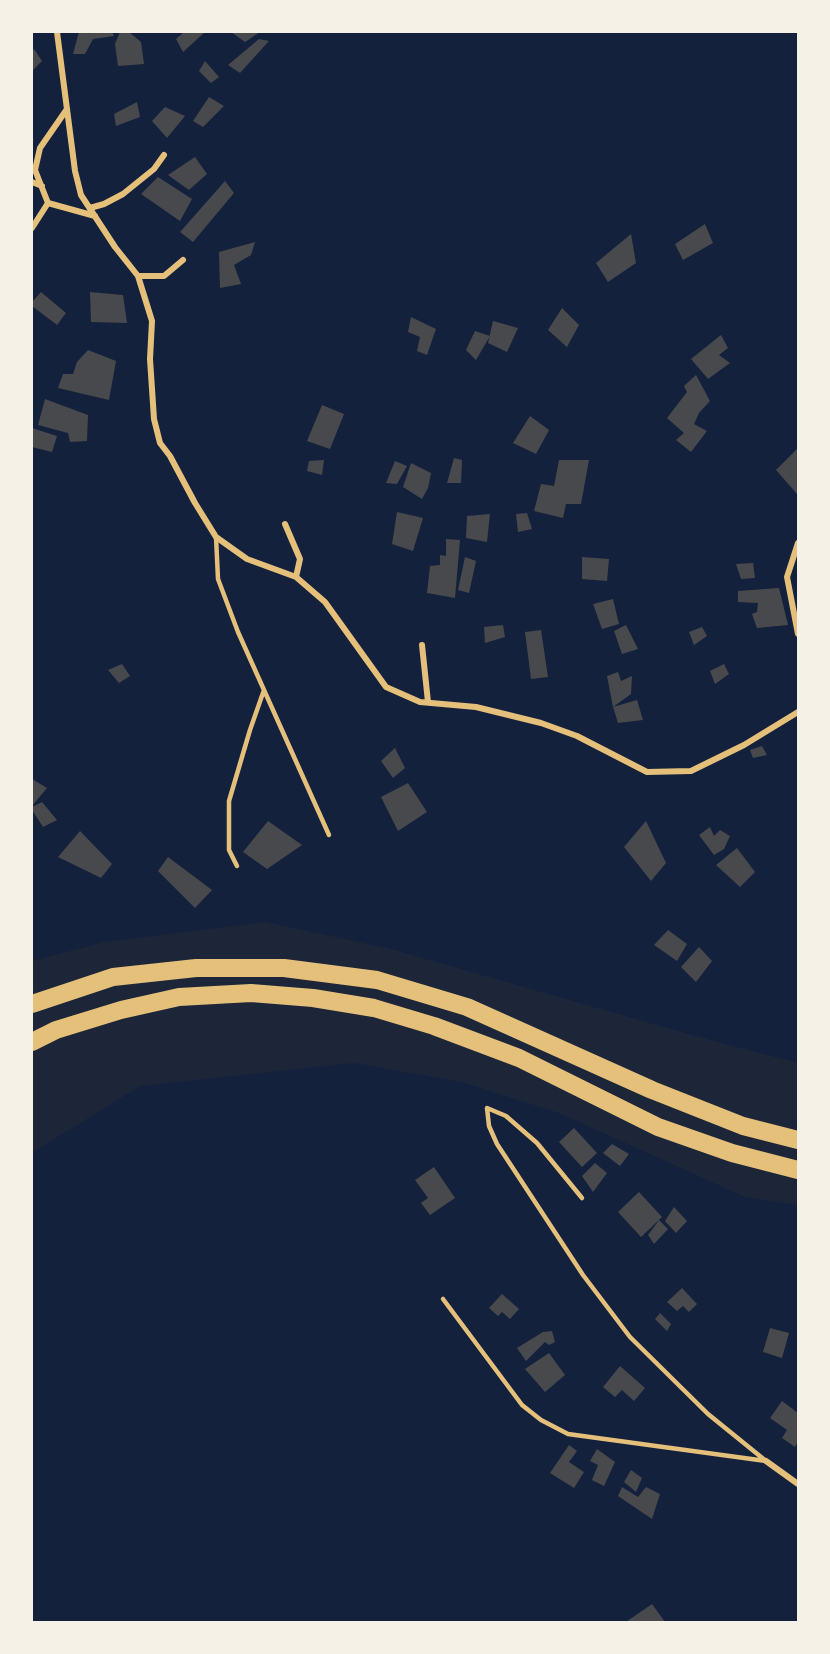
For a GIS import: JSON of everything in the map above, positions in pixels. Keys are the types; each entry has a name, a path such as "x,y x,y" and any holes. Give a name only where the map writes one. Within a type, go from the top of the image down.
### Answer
{"highway":[{"path":"32,1004 113,977 196,968 284,968 377,980 468,1007 662,1094 743,1126 798,1140"},
{"path":"32,1042 56,1030 121,1010 179,997 251,993 313,998 374,1008 434,1026 519,1058 658,1127 732,1153 798,1170"}],"street":[{"path":"57,32 75,171 81,195 115,247 138,276 152,321 150,359 154,419 160,443 170,456 216,537 247,559 296,577 326,602 386,687 420,702 476,707 521,717 577,736 647,772 691,771 744,745 798,712"},
{"path":"48,203 35,170 34,161 40,148 67,109"},
{"path":"90,208 123,194 154,169 164,155"},
{"path":"32,182 42,186"},
{"path":"48,203 96,216"},
{"path":"32,228 48,203"},
{"path":"138,276 164,276 183,260"},
{"path":"285,524 300,560 296,577"},
{"path":"798,543 788,577 798,634"},
{"path":"422,645 428,702"},
{"path":"766,1461 798,1485"}],"lane":[{"path":"216,537 218,579 238,632 328,835"},
{"path":"237,866 229,850 229,801 264,690"},
{"path":"582,1198 537,1143 506,1116 487,1108 489,1126 497,1144 583,1275 630,1337 708,1414 766,1461"},
{"path":"443,1299 522,1405 541,1420 568,1434 766,1461"}],"shaded area":[{"path":"265,922 391,949 798,1063 798,1205 745,1197 559,1113 462,1082 354,1063 140,1086 32,1153 32,961 104,942"}],"building":[{"path":"79,32 112,32 114,36 93,39 85,54 73,54"},
{"path":"120,32 129,32 141,42 144,64 118,66 115,44"},
{"path":"184,32 205,32 183,52 176,39"},
{"path":"231,32 260,32 245,42"},
{"path":"259,39 269,41 240,73 228,65"},
{"path":"34,49 42,61 32,71 32,51"},
{"path":"205,61 219,77 211,83 199,71"},
{"path":"209,97 224,106 203,127 193,121"},
{"path":"137,102 140,117 116,126 114,114"},
{"path":"165,107 185,116 167,138 152,121"},
{"path":"195,157 207,174 189,190 168,175"},
{"path":"158,177 192,199 180,221 141,194"},
{"path":"225,181 234,193 193,242 180,232"},
{"path":"705,224 713,243 683,260 675,244"},
{"path":"631,234 636,263 608,282 596,263"},
{"path":"255,242 251,255 234,265 241,284 220,288 219,252"},
{"path":"41,292 66,313 57,325 32,306 32,302"},
{"path":"90,292 123,295 127,323 91,322"},
{"path":"562,308 579,325 567,347 548,330"},
{"path":"411,317 436,329 427,355 417,351 420,337 408,332"},
{"path":"493,321 518,328 507,352 488,343"},
{"path":"475,331 490,336 476,360 466,350"},
{"path":"721,335 728,348 719,355 730,363 708,379 691,359"},
{"path":"88,350 116,361 109,400 58,388 63,374 73,374 77,362"},
{"path":"696,375 710,401 699,413 694,424 707,431 691,452 676,440 684,433 667,418 687,392 684,386"},
{"path":"45,399 88,415 87,441 70,442 68,433 38,425"},
{"path":"322,405 344,414 330,449 307,441"},
{"path":"530,416 549,430 536,454 513,443"},
{"path":"32,428 57,436 52,452 32,447"},
{"path":"798,448 798,493 797,494 776,470"},
{"path":"454,458 462,460 461,483 447,483"},
{"path":"324,460 322,475 307,471 309,461"},
{"path":"559,460 589,460 581,504 566,504 563,518 534,511 541,484 554,486"},
{"path":"395,461 407,466 397,484 386,483"},
{"path":"411,463 431,473 428,488 422,499 403,487"},
{"path":"397,512 423,518 413,551 392,544"},
{"path":"527,513 532,529 518,532 516,514"},
{"path":"490,514 487,542 466,538 467,516"},
{"path":"446,539 460,540 455,598 427,593 430,566 440,565 440,555 446,556"},
{"path":"465,557 476,561 469,593 458,590"},
{"path":"582,557 609,559 607,581 582,579"},
{"path":"753,563 755,578 741,579 736,564"},
{"path":"779,588 788,625 757,628 752,614 757,612 758,603 738,602 738,591"},
{"path":"613,599 619,624 602,629 593,604"},
{"path":"503,625 505,637 485,643 484,627"},
{"path":"626,625 638,649 622,654 614,631"},
{"path":"702,627 707,636 694,645 689,632"},
{"path":"541,630 548,677 531,679 525,632"},
{"path":"122,664 130,676 119,683 108,670"},
{"path":"724,664 729,674 715,684 710,671"},
{"path":"618,672 621,681 632,676 631,694 613,707 607,676"},
{"path":"637,700 643,720 618,723 613,707"},
{"path":"762,746 767,755 753,758 750,750"},
{"path":"395,748 405,768 393,778 381,761"},
{"path":"32,779 47,788 32,806"},
{"path":"408,783 427,812 398,831 381,797"},
{"path":"42,802 57,820 43,827 32,810 32,807"},
{"path":"268,821 302,845 267,869 243,852"},
{"path":"646,821 666,863 651,881 624,847"},
{"path":"710,827 714,836 720,830 730,836 724,849 714,855 699,835"},
{"path":"80,831 112,864 101,878 58,857"},
{"path":"737,848 755,872 740,887 716,865"},
{"path":"168,857 212,890 195,908 158,871"},
{"path":"668,930 687,944 677,961 654,945"},
{"path":"699,947 712,961 696,982 681,967"},
{"path":"574,1128 597,1153 582,1167 559,1142"},
{"path":"612,1144 629,1154 620,1166 603,1153"},
{"path":"595,1163 607,1173 593,1192 582,1176"},
{"path":"434,1167 455,1198 430,1215 421,1203 428,1198 415,1180"},
{"path":"639,1192 662,1217 641,1237 618,1212"},
{"path":"674,1207 687,1221 676,1233 665,1221"},
{"path":"659,1220 668,1229 654,1244 648,1235"},
{"path":"682,1288 697,1304 689,1312 683,1306 677,1311 667,1302"},
{"path":"502,1294 519,1309 510,1319 502,1312 498,1316 489,1308"},
{"path":"660,1313 671,1324 667,1331 655,1319"},
{"path":"770,1328 789,1333 782,1358 763,1352"},
{"path":"552,1331 555,1342 549,1345 545,1342 526,1361 517,1348 543,1332"},
{"path":"549,1353 565,1375 545,1392 525,1369"},
{"path":"620,1366 645,1388 634,1401 622,1390 615,1397 603,1387"},
{"path":"782,1401 798,1413 798,1441 795,1447 782,1438 787,1430 770,1418"},
{"path":"569,1445 577,1451 569,1462 584,1472 574,1488 550,1473"},
{"path":"597,1449 615,1462 604,1486 592,1480 598,1465 590,1461"},
{"path":"631,1470 642,1478 636,1492 624,1482"},
{"path":"622,1487 638,1497 646,1487 660,1494 652,1519 618,1496"},
{"path":"652,1604 665,1622 626,1622"}]}
